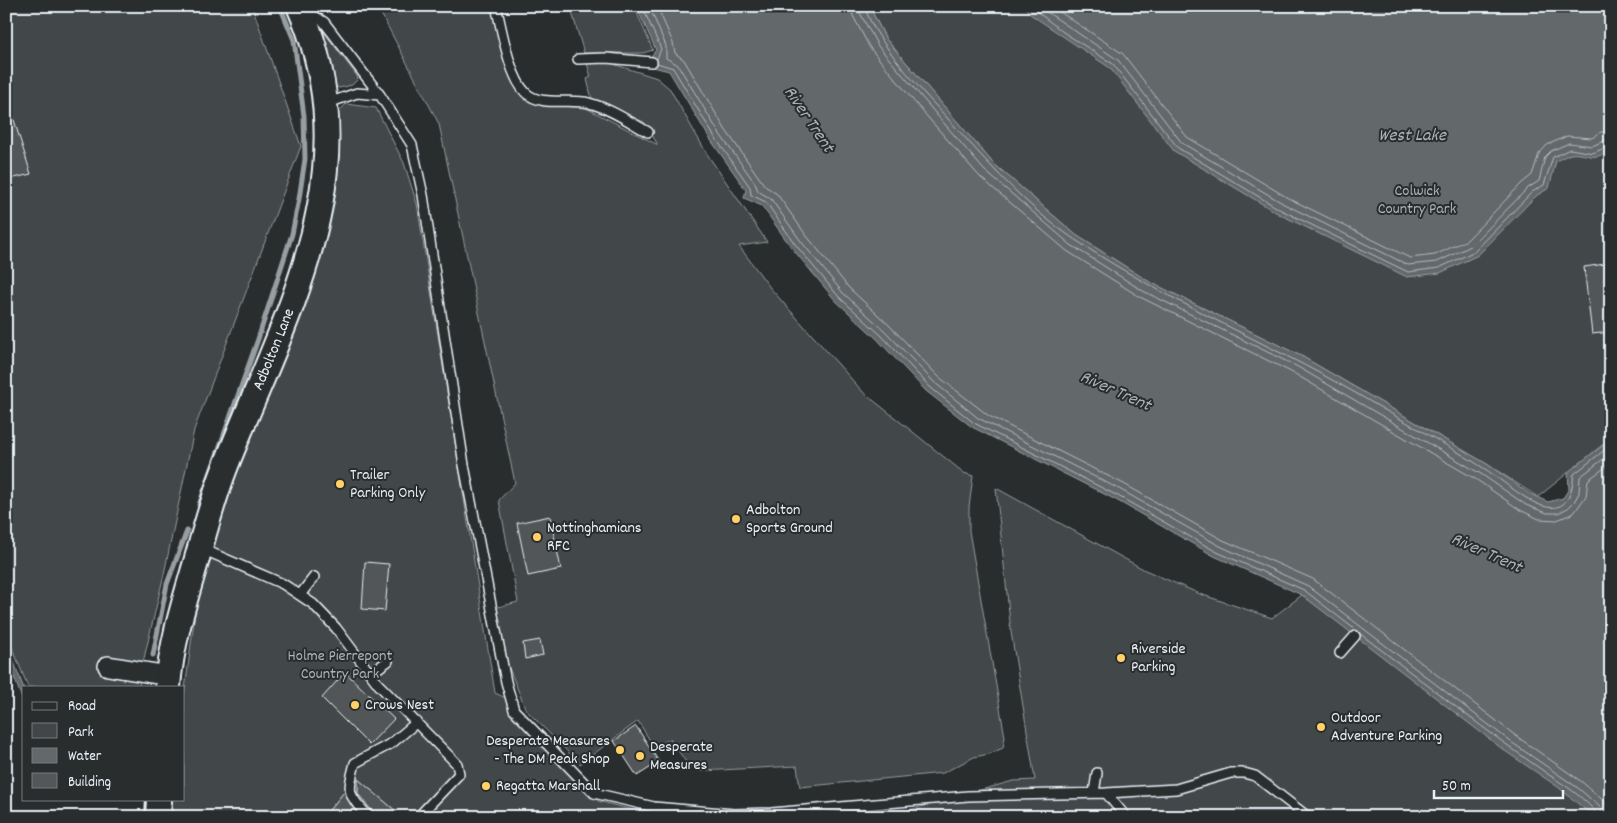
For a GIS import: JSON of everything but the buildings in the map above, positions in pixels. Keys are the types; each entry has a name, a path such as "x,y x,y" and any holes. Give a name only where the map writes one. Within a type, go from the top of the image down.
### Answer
{"street":[{"name":"Adbolton Lane","path":"168,681 180,618 208,516 225,468 288,318 308,261 322,200 326,151 325,104 317,60 300,7"},
{"path":"108,666 168,681"},
{"path":"158,817 159,800"}],"lane":[{"path":"496,6 516,80 526,94 542,101 562,100 590,103 648,132"},
{"path":"300,7 324,22 380,96 412,145 418,168 467,483 500,656 514,710 594,793 654,807 734,814 780,812 968,796 1106,793 1181,788 1226,775 1244,773 1255,776 1308,817"},
{"path":"578,59 606,58 652,62"},
{"path":"325,104 357,93 380,96"},
{"path":"200,548 283,584 313,604 336,628 371,673 457,764 459,774 418,817"},
{"path":"300,595 314,577"},
{"path":"1340,653 1355,636"},
{"path":"371,673 388,661"},
{"path":"365,817 367,815 353,800 349,787 355,763 392,743 416,722"},
{"path":"1094,792 1097,773"},
{"path":"1106,793 1126,817"}],"green space":[{"path":"6,6 252,6 301,146 194,430 139,686 28,686 6,632"},
{"name":"Adbolton Sports Ground","path":"377,6 492,6 514,81 520,94 530,101 544,105 586,108 658,145 644,122 592,100 587,79 591,77 587,63 610,63 657,78 670,89 707,154 767,242 739,246 771,289 863,392 964,473 973,476 969,507 969,531 1005,737 1003,748 989,754 974,757 943,773 800,787 797,766 701,771 688,765 670,739 654,747 638,721 580,764 526,710 503,653 494,608 518,602 499,500 515,483 439,124"},
{"path":"570,6 634,6 653,50 643,53 584,53"},
{"name":"Colwick Country Park","path":"869,6 1611,6 1611,438 1538,497 1487,464 1303,357 1148,281 1076,235 993,163 886,39"},
{"path":"320,27 357,76 358,79 352,85 339,88 329,82 317,28"},
{"name":"Holme Pierrepont Country Park","path":"346,104 376,108 404,163 417,204 495,693 508,699 517,721 598,801 645,813 698,817 171,817 173,800 185,800 185,689 199,583 228,478 299,313 335,116"},
{"path":"996,488 1145,570 1200,594 1272,618 1302,595 1577,796 1594,817 816,817 906,811 1013,781 1035,780 1011,632"}],"water":[{"name":"River Trent","path":"636,6 869,6 886,39 993,163 1076,235 1148,281 1303,357 1487,464 1530,494 1548,502 1563,498 1569,489 1568,472 1611,439 1611,817 1594,817 1558,787 1505,751 1302,595 1214,556 1116,500 972,427 926,391 877,339 835,300 791,247 762,206 744,198 746,190 710,139 669,71 653,67 651,56 656,50"},
{"name":"West Lake","path":"1024,6 1611,6 1611,148 1605,153 1596,156 1571,154 1556,161 1549,188 1536,196 1478,255 1440,273 1407,277 1279,214 1174,151 1110,68 1030,14"},
{"path":"6,641 23,686 22,699 6,655"}],"waterway":[{"path":"199,505 258,339 292,234 299,199 305,159 304,116 294,40 280,6"},
{"path":"153,655 167,584 187,531"}],"place":[{"name":"Trailer Parking Only","path":"340,484"},
{"name":"Adbolton Sports Ground","path":"736,519"},
{"name":"Nottinghamians RFC","path":"537,537"},
{"name":"Riverside Parking","path":"1121,658"},
{"name":"Crows Nest","path":"355,705"},
{"name":"Outdoor Adventure Parking","path":"1321,727"},
{"name":"Desperate Measures - The DM Peak Shop","path":"620,750"},
{"name":"Desperate Measures","path":"640,756"},
{"name":"Regatta Marshall","path":"486,786"}]}
